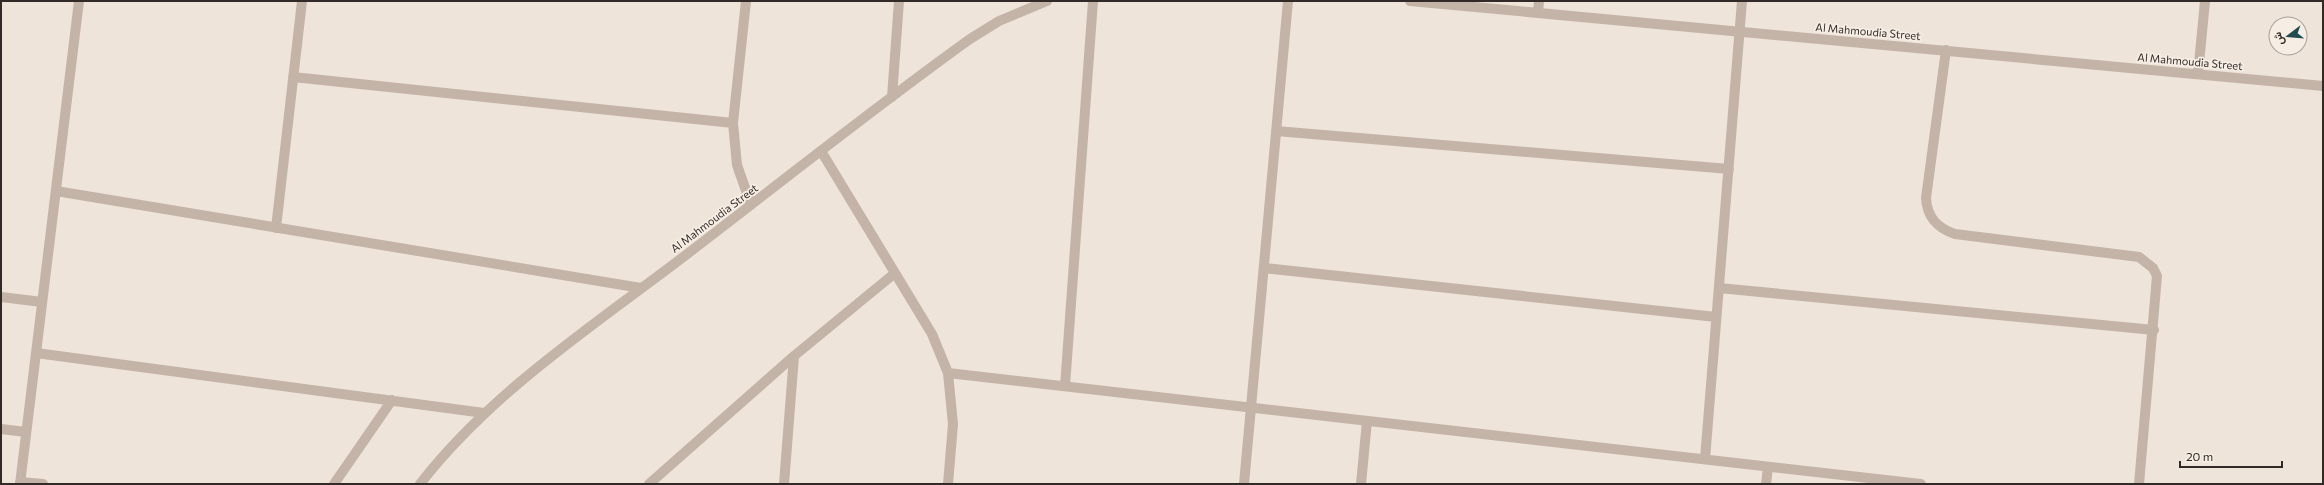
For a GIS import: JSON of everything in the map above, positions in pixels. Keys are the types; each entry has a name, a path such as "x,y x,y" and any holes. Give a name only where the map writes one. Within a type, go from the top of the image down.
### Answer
{"street":[{"path":"43,484 20,483 79,1"},
{"path":"276,228 302,1"},
{"path":"746,1 733,123 737,164 751,205"},
{"path":"892,97 899,1"},
{"name":"Al Mahmoudia Street","path":"420,484 459,437 514,386 641,288 970,38 999,21 1047,1"},
{"path":"1065,386 1093,1"},
{"path":"1244,484 1288,1"},
{"name":"Al Mahmoudia Street","path":"1410,1 2323,86"},
{"path":"1538,13 1539,1"},
{"path":"1704,459 1742,1"},
{"path":"2198,74 2205,1"},
{"path":"1946,50 1926,198 1926,208 1930,217 1946,231 1955,234 2139,257 2150,264 2157,276 2154,330 2139,484"},
{"path":"293,77 733,123"},
{"path":"1276,131 1729,169"},
{"path":"820,151 932,334 948,373 953,424 948,484"},
{"path":"56,191 641,288"},
{"path":"1264,268 1716,317"},
{"path":"649,484 794,356 895,273"},
{"path":"1719,288 2154,330"},
{"path":"1,297 42,302"},
{"path":"36,353 484,413"},
{"path":"784,484 794,356"},
{"path":"948,373 1918,484"},
{"path":"334,484 392,400"},
{"path":"1361,484 1367,421"},
{"path":"1,428 26,432"},
{"path":"1766,484 1768,467"}]}
